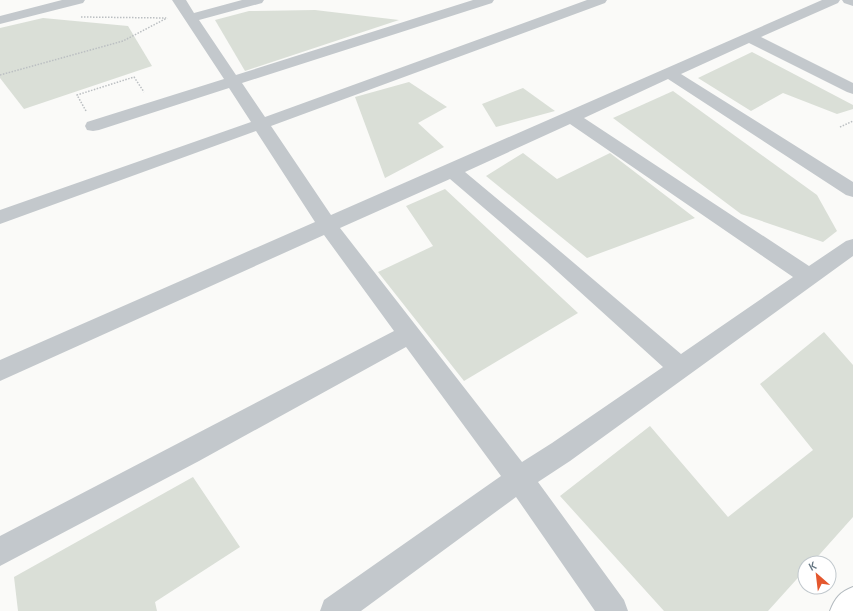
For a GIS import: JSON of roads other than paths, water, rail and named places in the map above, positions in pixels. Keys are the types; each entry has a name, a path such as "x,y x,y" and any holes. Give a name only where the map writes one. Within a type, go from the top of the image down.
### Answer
{"street":[{"path":"0,20 17,10 63,4 78,0"},
{"path":"180,0 268,137 327,225 518,479 612,611"},
{"path":"192,18 257,0"},
{"path":"93,126 486,0"},
{"path":"0,217 261,124 600,0"},
{"path":"0,371 833,0"},
{"path":"849,0 853,2"},
{"path":"750,37 853,89"},
{"path":"669,73 853,191"},
{"path":"570,117 809,277"},
{"path":"451,170 554,257 680,368"},
{"path":"335,611 518,479 561,452 853,246"},
{"path":"0,552 409,334"},
{"path":"845,611 853,602"}]}
